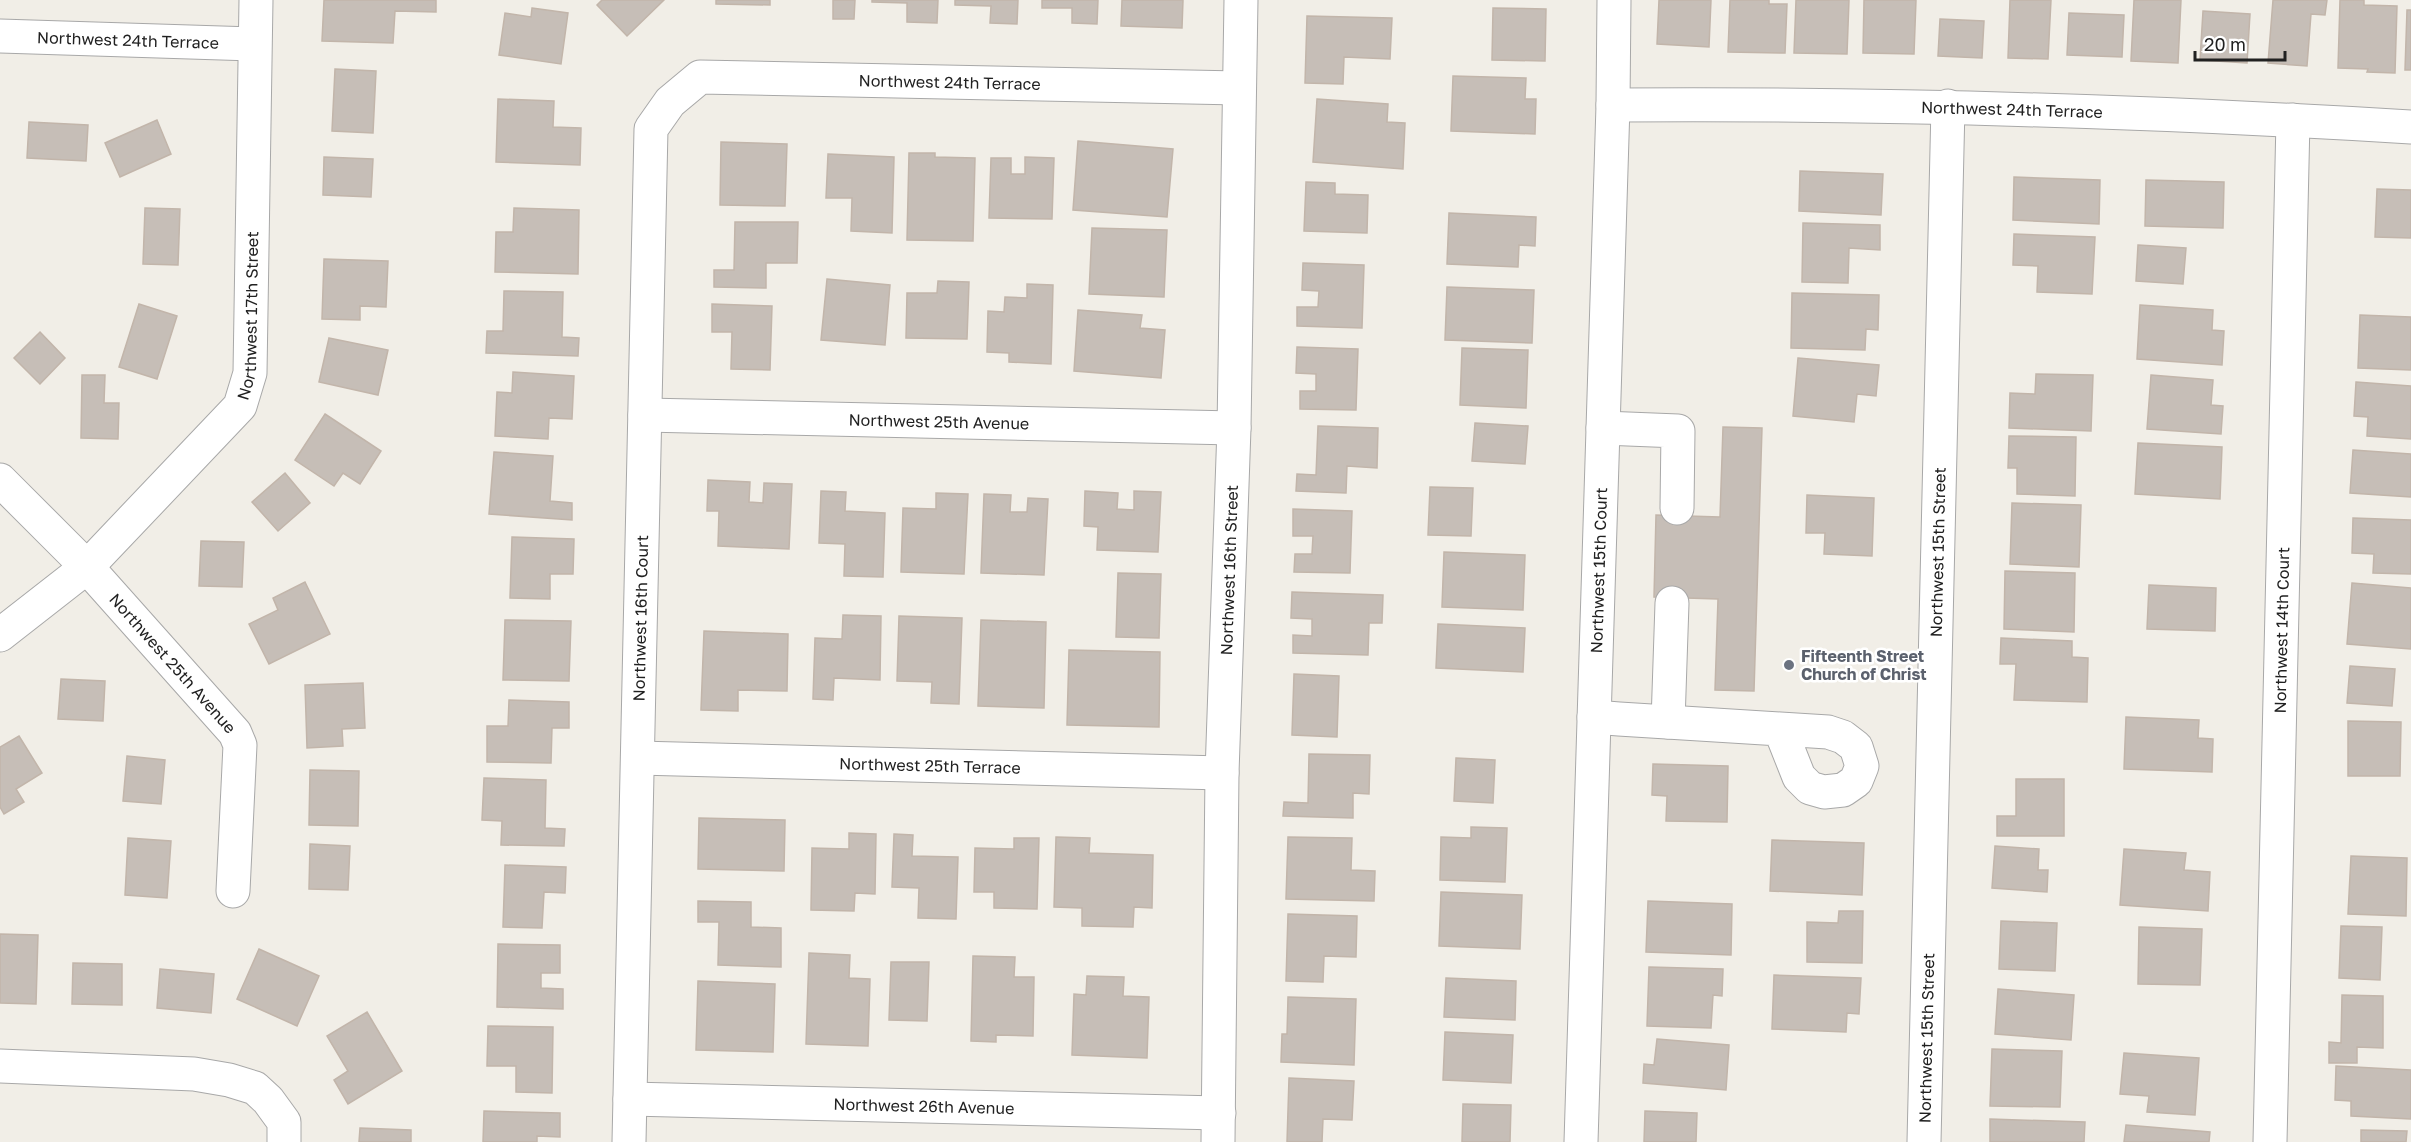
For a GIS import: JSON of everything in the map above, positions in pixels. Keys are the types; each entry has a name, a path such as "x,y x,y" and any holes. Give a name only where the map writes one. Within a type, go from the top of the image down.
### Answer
{"street":[{"name":"Northwest 17th Street","path":"87,567 240,406 250,373 255,0"},
{"name":"Northwest 16th Street","path":"1218,1127 1222,773 1234,428 1241,0"},
{"name":"Northwest 15th Court","path":"1581,1142 1613,105 1614,0"},
{"name":"Northwest 24th Terrace","path":"0,36 254,44"},
{"name":"Northwest 24th Terrace","path":"670,102 700,77 1239,88"},
{"name":"Northwest 16th Court","path":"629,1142 651,129 670,102"},
{"name":"Northwest 24th Terrace","path":"1613,105 1948,106 2411,127"},
{"name":"Northwest 15th Street","path":"1924,1142 1948,106"},
{"name":"Northwest 14th Court","path":"2270,1142 2293,120"},
{"name":"Northwest 25th Avenue","path":"645,415 1234,428"},
{"path":"1603,428 1678,432 1677,508"},
{"name":"Northwest 25th Avenue","path":"0,480 87,567 235,733 240,745 233,891"},
{"path":"0,635 87,567"},
{"path":"1668,722 1672,603"},
{"path":"1594,717 1780,729"},
{"name":"Northwest 25th Terrace","path":"638,758 1222,773"},
{"path":"0,1066 194,1074 230,1080 255,1088 268,1100 284,1122 284,1142"},
{"name":"Northwest 26th Avenue","path":"630,1099 1218,1127"}],"building":[{"path":"324,0 436,0 436,12 395,11 393,43 322,41"},
{"path":"602,0 664,0 627,36 597,5"},
{"path":"716,0 770,0 770,5 716,4"},
{"path":"833,0 855,0 854,19 833,19"},
{"path":"872,0 938,0 937,23 907,22 907,3 872,2"},
{"path":"955,0 1018,0 1017,24 990,23 991,6 955,5"},
{"path":"1042,0 1098,0 1097,24 1072,23 1072,8 1042,8"},
{"path":"1122,0 1183,0 1182,28 1121,26"},
{"path":"1659,0 1711,0 1709,47 1657,44"},
{"path":"1730,0 1769,0 1769,4 1787,4 1785,53 1728,52"},
{"path":"1796,0 1849,0 1847,54 1794,53"},
{"path":"1864,0 1916,0 1914,54 1863,53"},
{"path":"2010,0 2051,0 2048,59 2008,58"},
{"path":"2134,0 2181,0 2178,63 2131,61"},
{"path":"2273,0 2327,0 2325,15 2311,14 2307,66 2268,63"},
{"path":"2340,0 2364,0 2364,5 2397,6 2395,73 2338,68"},
{"path":"532,8 568,13 561,64 499,55 505,13 531,17"},
{"path":"1493,8 1546,9 1545,61 1492,60"},
{"path":"2407,10 2411,10 2411,70 2405,70"},
{"path":"2203,11 2250,14 2247,63 2200,60"},
{"path":"2069,13 2124,15 2122,57 2067,55"},
{"path":"1307,16 1392,18 1390,59 1344,57 1343,84 1305,83"},
{"path":"1940,19 1984,21 1982,58 1938,56"},
{"path":"335,69 376,71 373,133 332,131"},
{"path":"1453,76 1526,78 1525,99 1536,99 1535,134 1451,131"},
{"path":"498,99 554,101 553,127 581,128 580,165 496,162"},
{"path":"1317,99 1388,104 1387,122 1405,123 1403,169 1313,162"},
{"path":"157,120 171,154 120,177 105,143"},
{"path":"29,122 88,125 86,161 27,158"},
{"path":"1078,141 1173,149 1167,217 1073,210"},
{"path":"721,142 787,144 785,206 720,205"},
{"path":"909,153 935,153 935,157 975,158 973,241 907,240"},
{"path":"828,154 894,157 892,233 851,231 852,198 826,198"},
{"path":"324,157 373,159 371,197 323,195"},
{"path":"1025,157 1054,158 1052,219 989,218 991,158 1011,158 1011,174 1025,174"},
{"path":"1800,171 1883,174 1881,215 1799,211"},
{"path":"2014,177 2100,180 2099,224 2013,220"},
{"path":"2146,180 2224,182 2223,228 2145,226"},
{"path":"1306,182 1335,183 1335,194 1368,195 1367,233 1304,231"},
{"path":"2377,189 2411,190 2411,238 2375,237"},
{"path":"145,208 180,209 178,265 143,264"},
{"path":"514,208 579,210 578,274 495,272 496,232 513,232"},
{"path":"1449,213 1536,217 1535,246 1519,245 1518,267 1447,264"},
{"path":"735,222 798,222 797,263 766,263 766,288 714,287 714,270 734,270"},
{"path":"1803,223 1880,225 1880,250 1849,248 1848,283 1802,282"},
{"path":"1092,228 1167,230 1164,297 1089,294"},
{"path":"2014,234 2095,237 2092,294 2037,292 2038,266 2013,265"},
{"path":"2138,245 2186,248 2183,284 2136,281"},
{"path":"324,259 388,261 386,307 360,306 360,320 322,319"},
{"path":"1303,263 1364,265 1362,328 1297,326 1297,307 1318,307 1319,291 1302,290"},
{"path":"827,279 890,285 885,345 821,340"},
{"path":"938,281 969,282 967,339 906,338 907,293 937,293"},
{"path":"1027,284 1053,285 1051,364 1009,362 1009,353 987,352 988,311 1004,312 1005,297 1027,298"},
{"path":"1447,287 1534,290 1532,343 1445,340"},
{"path":"504,291 563,292 562,337 579,338 578,356 486,353 487,331 503,331"},
{"path":"1792,293 1879,295 1878,330 1866,329 1865,350 1791,348"},
{"path":"139,304 177,316 157,379 119,367"},
{"path":"712,304 772,306 770,370 731,369 732,332 712,332"},
{"path":"2140,305 2213,310 2212,330 2224,331 2222,365 2137,359"},
{"path":"1078,310 1142,315 1140,328 1165,330 1161,378 1074,371"},
{"path":"2360,315 2411,317 2411,370 2358,368"},
{"path":"40,332 65,358 40,384 14,358"},
{"path":"329,338 388,350 378,395 319,382"},
{"path":"1297,347 1358,349 1356,410 1300,409 1300,391 1316,391 1316,374 1296,373"},
{"path":"1462,348 1528,350 1526,408 1460,405"},
{"path":"1798,358 1879,365 1876,396 1857,394 1854,422 1793,416"},
{"path":"513,372 574,376 572,419 549,418 548,439 495,436 497,392 512,393"},
{"path":"2036,374 2093,375 2091,431 2009,428 2010,393 2035,394"},
{"path":"82,375 105,375 104,403 119,403 118,439 81,438"},
{"path":"2151,375 2213,380 2211,405 2223,406 2221,434 2147,429"},
{"path":"2356,382 2411,386 2411,439 2367,436 2368,417 2354,416"},
{"path":"325,414 381,451 360,484 343,473 334,486 295,460"},
{"path":"1475,423 1528,426 1525,464 1472,461"},
{"path":"1318,426 1378,428 1377,468 1347,466 1346,493 1296,491 1297,474 1316,475"},
{"path":"1723,427 1762,428 1754,691 1715,690 1718,599 1654,597 1656,515 1720,517"},
{"path":"2009,436 2076,437 2075,496 2017,494 2017,468 2008,468"},
{"path":"2138,443 2222,447 2220,499 2135,494"},
{"path":"2353,450 2411,454 2411,497 2350,493"},
{"path":"494,452 553,456 550,501 572,503 572,520 489,514"},
{"path":"285,473 310,503 278,531 252,502"},
{"path":"708,480 750,482 749,502 763,503 764,483 792,484 789,549 718,546 719,511 707,511"},
{"path":"1430,487 1473,488 1471,536 1428,535"},
{"path":"821,491 846,492 845,511 885,513 883,577 844,576 845,544 819,543"},
{"path":"1085,491 1118,493 1117,509 1134,510 1134,491 1161,492 1158,552 1097,550 1098,527 1084,526"},
{"path":"936,493 968,494 964,574 901,572 903,508 936,509"},
{"path":"984,494 1011,495 1010,512 1027,512 1028,498 1048,499 1044,575 981,573"},
{"path":"1807,495 1874,498 1872,556 1824,554 1825,533 1806,533"},
{"path":"2012,503 2081,505 2079,567 2010,564"},
{"path":"1293,509 1352,511 1350,573 1294,572 1295,554 1312,554 1313,536 1293,536"},
{"path":"2353,518 2411,520 2411,574 2373,573 2374,554 2352,553"},
{"path":"512,537 574,539 573,574 550,574 550,599 510,598"},
{"path":"201,541 244,542 242,587 199,586"},
{"path":"1444,552 1525,555 1523,610 1442,607"},
{"path":"2005,571 2075,573 2074,632 2004,629"},
{"path":"1118,573 1161,574 1159,638 1116,637"},
{"path":"305,582 330,634 269,664 249,624 278,610 273,598"},
{"path":"2352,583 2411,588 2411,649 2347,644"},
{"path":"2149,585 2216,588 2215,631 2147,629"},
{"path":"1292,592 1383,595 1382,623 1369,623 1368,655 1293,653 1293,635 1312,636 1312,619 1291,618"},
{"path":"843,615 881,616 880,680 834,678 833,700 813,699 815,638 842,639"},
{"path":"899,616 962,618 959,704 931,703 932,682 897,681"},
{"path":"505,620 571,621 569,681 503,680"},
{"path":"981,620 1046,622 1044,708 978,706"},
{"path":"1438,624 1525,628 1523,672 1436,668"},
{"path":"704,631 788,634 787,691 738,690 738,711 701,710"},
{"path":"2001,638 2072,641 2072,657 2088,658 2087,702 2014,700 2016,664 2000,664"},
{"path":"1069,650 1160,652 1159,727 1067,725"},
{"path":"2350,666 2395,669 2392,706 2347,703"},
{"path":"1294,674 1339,676 1337,737 1292,735"},
{"path":"61,679 105,681 103,721 58,719"},
{"path":"363,683 365,728 342,729 343,746 307,748 305,685"},
{"path":"509,700 569,702 569,728 552,728 551,763 487,762 487,726 508,726"},
{"path":"2126,717 2199,720 2198,738 2213,739 2212,772 2124,769"},
{"path":"2348,721 2401,722 2400,776 2348,776"},
{"path":"19,736 42,773 16,789 24,802 4,814 0,807 0,747"},
{"path":"1309,754 1370,755 1369,794 1353,793 1353,818 1283,816 1284,802 1308,803"},
{"path":"127,756 165,760 161,804 123,801"},
{"path":"1456,758 1495,760 1493,803 1454,801"},
{"path":"1653,764 1728,766 1727,822 1666,821 1667,796 1652,795"},
{"path":"310,770 359,771 358,826 309,825"},
{"path":"484,778 546,780 545,828 565,829 564,846 501,845 502,821 482,820"},
{"path":"2016,779 2064,779 2064,836 1997,836 1997,816 2016,816"},
{"path":"699,818 785,820 784,871 698,869"},
{"path":"1471,827 1507,828 1505,882 1440,880 1441,837 1471,838"},
{"path":"849,833 876,834 875,894 855,893 854,911 811,910 812,848 849,849"},
{"path":"894,834 913,835 912,856 958,857 956,919 918,918 919,888 892,887"},
{"path":"1056,837 1090,838 1089,853 1153,855 1152,908 1134,907 1133,927 1082,926 1082,908 1054,907"},
{"path":"1288,837 1352,838 1351,870 1375,871 1374,901 1286,899"},
{"path":"128,838 171,841 167,898 125,895"},
{"path":"1014,838 1039,838 1037,909 994,908 994,892 974,892 975,848 1014,849"},
{"path":"1772,840 1864,843 1862,895 1770,891"},
{"path":"310,844 350,846 348,890 309,889"},
{"path":"1995,846 2039,849 2038,870 2048,870 2047,892 1992,888"},
{"path":"2124,849 2186,853 2184,870 2210,872 2208,911 2120,905"},
{"path":"2351,856 2407,858 2406,916 2348,914"},
{"path":"505,865 566,867 565,893 544,892 542,928 503,927"},
{"path":"1441,892 1522,895 1520,949 1439,946"},
{"path":"698,901 751,902 751,927 781,928 781,967 718,965 719,922 698,922"},
{"path":"1648,901 1732,904 1731,955 1646,952"},
{"path":"1839,911 1863,911 1862,963 1807,962 1807,922 1838,923"},
{"path":"1288,914 1357,916 1356,957 1324,956 1323,982 1286,981"},
{"path":"2001,921 2057,923 2055,971 1999,969"},
{"path":"2341,926 2382,927 2380,980 2339,978"},
{"path":"2139,927 2202,929 2200,985 2138,984"},
{"path":"0,934 38,935 36,1004 0,1003"},
{"path":"498,944 560,945 560,973 541,973 541,988 563,989 563,1009 497,1007"},
{"path":"259,949 319,976 297,1026 237,999"},
{"path":"809,953 850,955 849,978 870,979 868,1046 806,1044"},
{"path":"973,956 1015,957 1014,977 1034,977 1033,1036 996,1035 996,1042 971,1041"},
{"path":"891,962 929,962 927,1021 889,1020"},
{"path":"73,963 122,964 122,1005 72,1004"},
{"path":"1649,967 1723,969 1722,996 1713,995 1711,1028 1647,1026"},
{"path":"160,969 214,974 211,1013 157,1008"},
{"path":"1774,975 1861,978 1859,1014 1847,1013 1846,1032 1772,1029"},
{"path":"1087,976 1124,977 1123,996 1149,997 1147,1058 1072,1055 1074,994 1086,995"},
{"path":"1446,978 1516,981 1515,1020 1444,1017"},
{"path":"698,981 775,984 773,1052 696,1050"},
{"path":"1998,989 2074,995 2071,1040 1995,1034"},
{"path":"2342,995 2383,996 2383,1048 2357,1047 2357,1063 2329,1063 2329,1042 2341,1043"},
{"path":"1288,997 1356,999 1354,1065 1281,1062 1282,1034 1287,1034"},
{"path":"367,1012 402,1071 348,1104 334,1080 348,1071 327,1036"},
{"path":"488,1026 553,1027 552,1093 516,1092 516,1066 487,1066"},
{"path":"1445,1032 1513,1035 1511,1083 1443,1080"},
{"path":"1657,1039 1729,1045 1726,1090 1643,1083 1644,1064 1654,1065"},
{"path":"1992,1049 2062,1051 2060,1107 1990,1106"},
{"path":"2124,1053 2199,1058 2195,1115 2147,1112 2149,1096 2120,1094"},
{"path":"2336,1066 2411,1070 2411,1119 2351,1116 2351,1101 2335,1100"},
{"path":"1289,1078 1354,1081 1352,1120 1323,1119 1322,1142 1287,1142"},
{"path":"1463,1104 1511,1105 1510,1142 1462,1142"},
{"path":"484,1111 560,1113 560,1137 537,1136 537,1142 483,1142"},
{"path":"1645,1111 1697,1113 1696,1142 1644,1142"},
{"path":"1990,1119 2085,1122 2084,1142 1990,1142"},
{"path":"2126,1125 2210,1132 2209,1142 2124,1142"},
{"path":"360,1128 411,1130 411,1142 359,1142"},
{"path":"2361,1130 2407,1131 2406,1142 2361,1142"}],"place":[{"name":"Fifteenth Street Church of Christ","path":"1789,665"}]}
